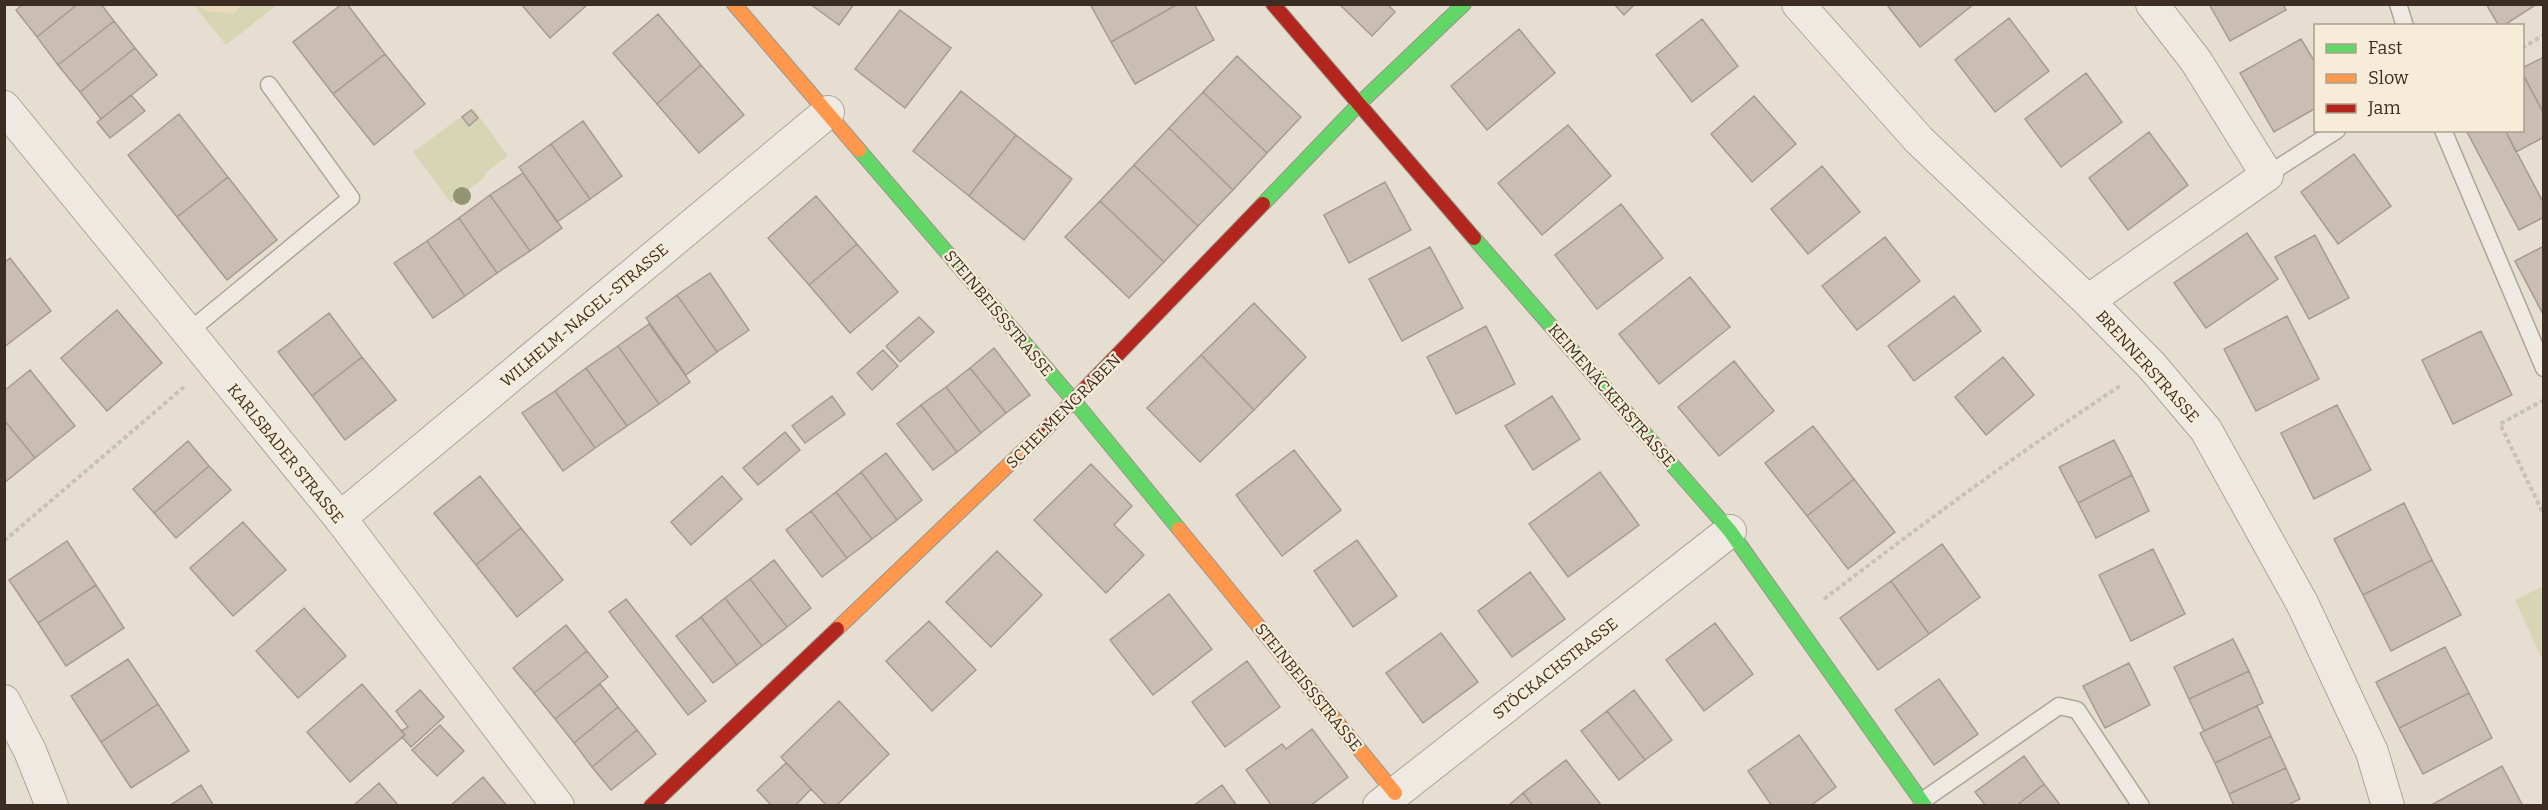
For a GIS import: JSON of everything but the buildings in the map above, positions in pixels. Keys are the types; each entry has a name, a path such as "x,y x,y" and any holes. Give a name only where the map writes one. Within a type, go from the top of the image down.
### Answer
{"street":[{"name":"STEINBEISSSTRASSE","path":"734,4 1075,402 1387,799"},
{"name":"KEIMENÄCKERSTRASSE","path":"1273,4 1358,105 1730,531 1923,803"},
{"name":"SCHELMENGRABEN","path":"651,806 1075,402 1358,105 1464,4"},
{"name":"BRENNERSTRASSE","path":"1798,4 1918,140 2088,301 2152,366 2206,430 2302,603 2372,752 2388,806"},
{"path":"2088,301 2267,175 2196,61 2152,4"},
{"name":"KARLSBADER STRASSE","path":"4,107 340,518 558,806"},
{"name":"WILHELM-NAGEL-STRASSE","path":"340,518 828,112"},
{"name":"STÖCKACHSTRASSE","path":"1387,799 1730,531"},
{"path":"4,701 30,751 52,806"}],"lane":[{"path":"2398,4 2404,24"},
{"path":"187,333 351,198 269,85"},
{"path":"2267,175 2334,132"},
{"path":"2444,132 2544,369"},
{"path":"1923,803 2060,706 2077,710 2141,806"}],"path":[{"path":"2524,47 2544,35"},
{"path":"4,541 212,363"},
{"path":"1795,621 2026,449 2152,366"},
{"path":"2544,400 2500,424 2544,515"}],"green space":[{"path":"194,5 277,5 226,45"},
{"path":"473,108 508,156 487,171 483,179 451,203 413,152"},
{"path":"2543,586 2543,661 2515,600"}],"sand":[{"path":"198,5 241,5 234,14 206,11"}],"traffic: fast":[{"path":"1263,204 1358,105 1464,4"},
{"path":"859,150 1075,402 1179,529"},
{"path":"1474,238 1730,531 1925,806"}],"traffic: slow":[{"path":"734,4 859,150"},
{"path":"837,629 1045,430"},
{"path":"1179,529 1395,793"}],"traffic: jam":[{"path":"1273,4 1474,238"},
{"path":"1045,430 1263,204"},
{"path":"651,806 837,629"}]}
